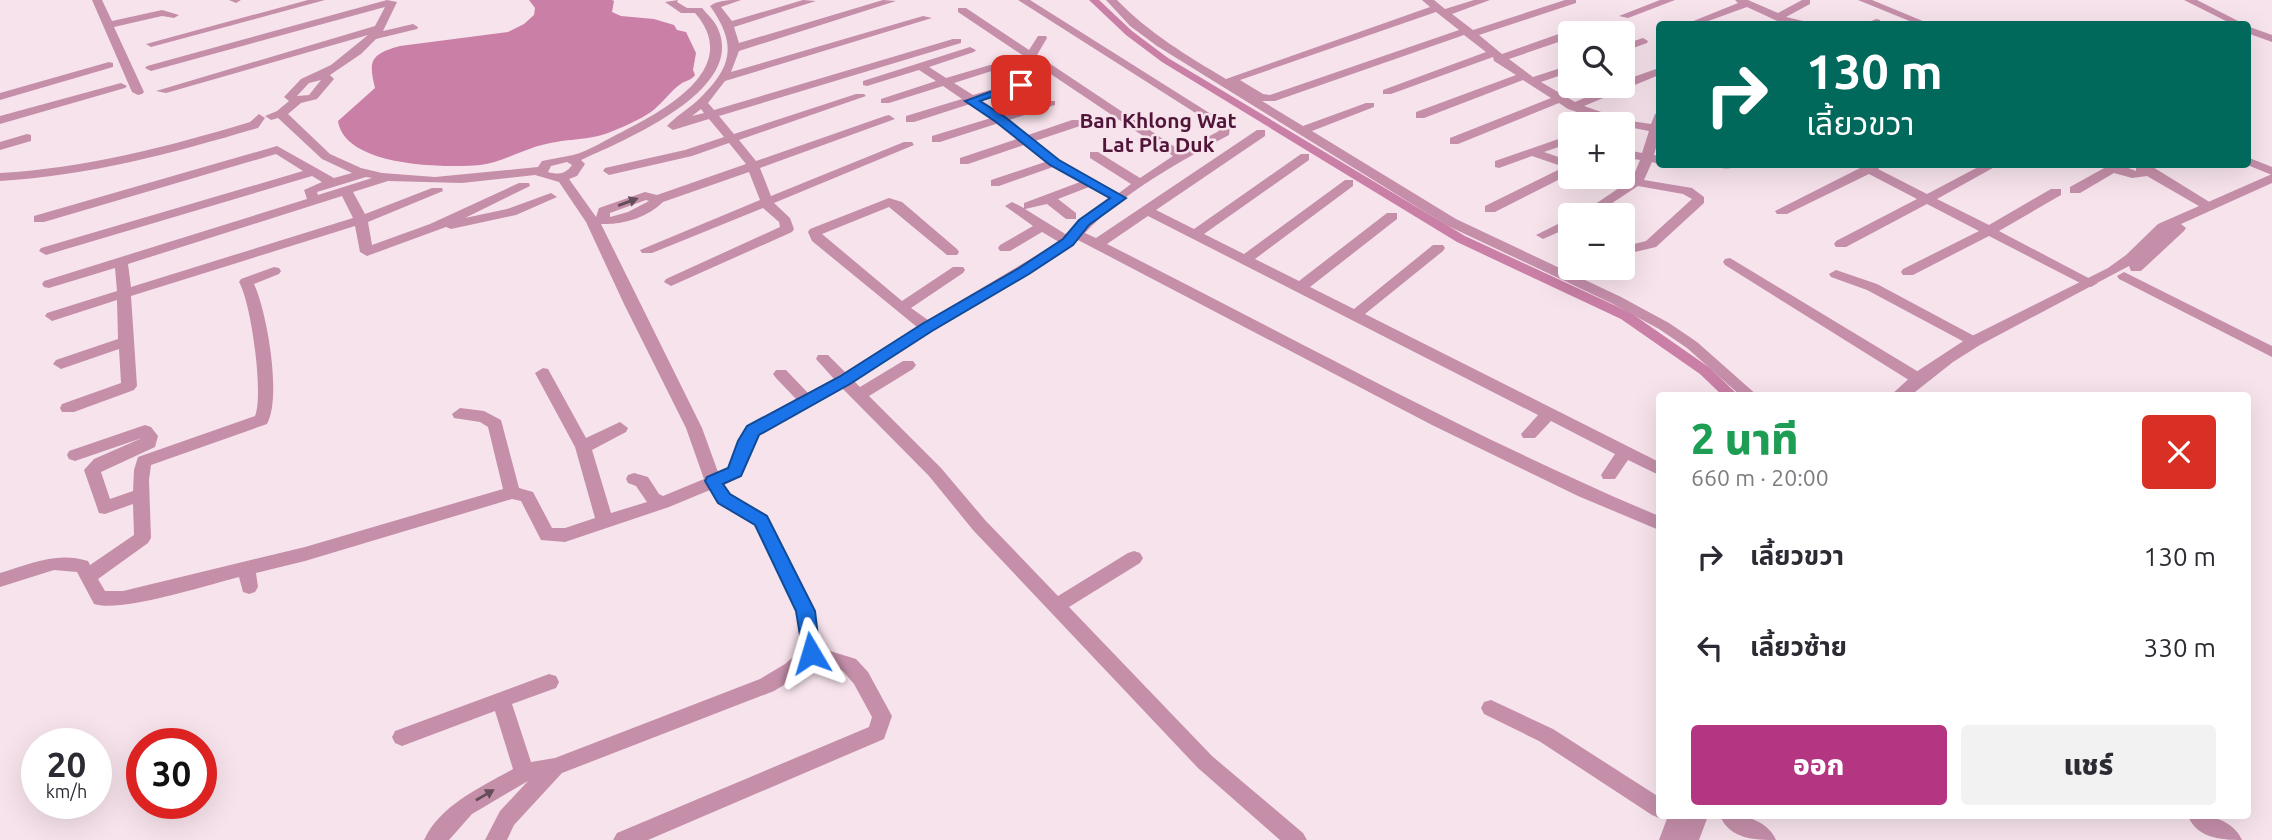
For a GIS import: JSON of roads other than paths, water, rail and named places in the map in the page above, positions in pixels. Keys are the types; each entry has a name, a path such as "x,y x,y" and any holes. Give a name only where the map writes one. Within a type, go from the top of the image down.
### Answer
{"street":[{"path":"97,0 138,92"},
{"path":"151,44 320,0"},
{"path":"281,114 331,159 365,173 436,181 541,170 546,164 557,159 573,159 643,126 681,102 697,87 709,71 717,45 715,34 698,5 685,11 670,2 673,0"},
{"path":"736,0 715,6 731,24 736,48 729,68 702,103 673,126 957,41"},
{"path":"0,580 54,563 82,566 100,599 123,598 247,568 512,493 527,496 547,535 565,535 663,503 735,472 746,441 753,430 845,380 927,327 1024,271 1072,238 1084,223 1119,198 1181,156 1225,132 1224,126 1023,0"},
{"path":"1111,0 1134,24 1161,44 1451,222 1648,317 1692,345 1746,392"},
{"path":"1427,0 1526,79 1568,103 1613,121 1656,124"},
{"path":"1485,0 1440,10 1231,79 1260,97 1271,99 1572,1"},
{"path":"1624,16 1670,0"},
{"path":"1863,0 1917,21"},
{"path":"2189,0 2233,21"},
{"path":"380,28 392,1"},
{"path":"152,68 392,1"},
{"path":"731,24 811,1"},
{"path":"736,48 891,1"},
{"path":"1698,21 1743,2 1785,21"},
{"path":"1788,21 1806,2"},
{"path":"962,10 1181,156"},
{"path":"109,25 162,13 174,15"},
{"path":"720,79 928,18"},
{"path":"0,177 34,176 113,164 254,125 259,118 281,114 297,101 290,97 306,79 322,75 355,52 380,28 394,22 414,22 380,28 162,91"},
{"path":"215,27 237,68"},
{"path":"2251,31 2272,39"},
{"path":"1387,92 1558,37"},
{"path":"1031,56 1042,38"},
{"path":"1635,44 1643,41"},
{"path":"867,83 970,50"},
{"path":"0,97 109,65"},
{"path":"920,66 1001,119 1054,163 1119,198"},
{"path":"885,101 994,67"},
{"path":"1420,115 1558,71"},
{"path":"1635,81 1656,72"},
{"path":"910,119 1021,85"},
{"path":"0,120 121,86"},
{"path":"609,171 688,153 860,96"},
{"path":"1454,141 1584,98"},
{"path":"671,282 787,229 785,221 766,200 754,165 702,103"},
{"path":"936,139 1051,103"},
{"path":"1301,131 1370,105"},
{"path":"598,220 612,221 653,206 658,199 889,119"},
{"path":"964,161 1076,123"},
{"path":"1097,244 1261,133"},
{"path":"1607,203 1636,182 1653,159 1656,133"},
{"path":"0,146 27,138"},
{"path":"1499,164 1558,143"},
{"path":"647,250 908,145"},
{"path":"39,219 277,150 333,183"},
{"path":"1531,152 1558,162"},
{"path":"1094,155 1140,184"},
{"path":"1635,156 1653,159"},
{"path":"1194,235 1306,157"},
{"path":"541,170 541,174 547,178 562,178 577,170 579,164 573,159"},
{"path":"995,183 1054,163"},
{"path":"2251,163 2272,172"},
{"path":"1782,211 1871,168"},
{"path":"1875,168 1927,199 2091,283"},
{"path":"1841,244 1986,168"},
{"path":"2075,190 2109,168"},
{"path":"2141,170 2174,193 2207,205"},
{"path":"46,251 312,172"},
{"path":"314,201 310,190 365,173"},
{"path":"1490,209 1558,173"},
{"path":"49,284 393,176"},
{"path":"562,178 598,220 694,428 713,481 724,499 761,521 806,611 811,653"},
{"path":"1902,392 1917,378 1973,341 2091,283 2131,258 2163,227 2272,178"},
{"path":"1635,248 1651,244 1699,200 1687,191 1636,182"},
{"path":"1029,206 1088,183"},
{"path":"1245,260 1349,183"},
{"path":"346,191 360,220 368,259 524,186"},
{"path":"1916,392 1949,365 1979,347 2063,309 2124,276 2158,249 2173,231 2207,205 2272,186"},
{"path":"51,316 360,220 437,191"},
{"path":"1909,272 1989,231 2056,192"},
{"path":"435,226 480,220 551,197"},
{"path":"1049,199 1071,216"},
{"path":"927,327 817,238 815,232 889,202 897,205 952,252"},
{"path":"1012,206 1042,226 1097,244 1347,375 1511,457 1591,496 1656,522"},
{"path":"1147,210 1656,468"},
{"path":"1299,288 1392,216"},
{"path":"1024,271 1008,254 1042,226"},
{"path":"1543,236 1558,228"},
{"path":"1354,316 1438,248"},
{"path":"68,408 129,386 124,342 126,292 121,261"},
{"path":"1730,262 1917,378"},
{"path":"901,308 958,270"},
{"path":"87,577 141,540 144,524 142,463 147,458 225,434 261,420 265,414 265,378 246,282 274,271"},
{"path":"1836,274 1872,287 1973,341"},
{"path":"2124,276 2272,352"},
{"path":"61,364 124,342"},
{"path":"822,359 935,472 979,524 1205,762 1296,840"},
{"path":"858,395 908,365"},
{"path":"543,373 583,447 605,522"},
{"path":"781,374 807,401"},
{"path":"460,414 484,417 495,424 512,493"},
{"path":"1529,435 1548,414"},
{"path":"583,447 620,428"},
{"path":"75,455 145,431 150,436 149,443 100,463 92,470 105,508 141,494"},
{"path":"1609,475 1625,452"},
{"path":"635,479 642,481 653,498 663,503"},
{"path":"1056,606 1134,558"},
{"path":"247,568 249,587"},
{"path":"435,840 465,807 524,772 555,768 767,685 792,670 811,653"},
{"path":"624,840 877,733 882,716 861,678 849,665 811,653"},
{"path":"402,737 549,682"},
{"path":"501,700 524,772"},
{"path":"1491,708 1546,735 1656,808"},
{"path":"496,840 506,818 555,768"},
{"path":"1734,819 1765,840"},
{"path":"2202,819 2231,840"}],"waterway":[{"path":"1094,0 1129,33 1165,60 1461,239 1626,316 1705,371 1728,392"}],"district":[{"name":"Ban Khlong Wat Lat Pla Duk","path":"1158,132"}]}
